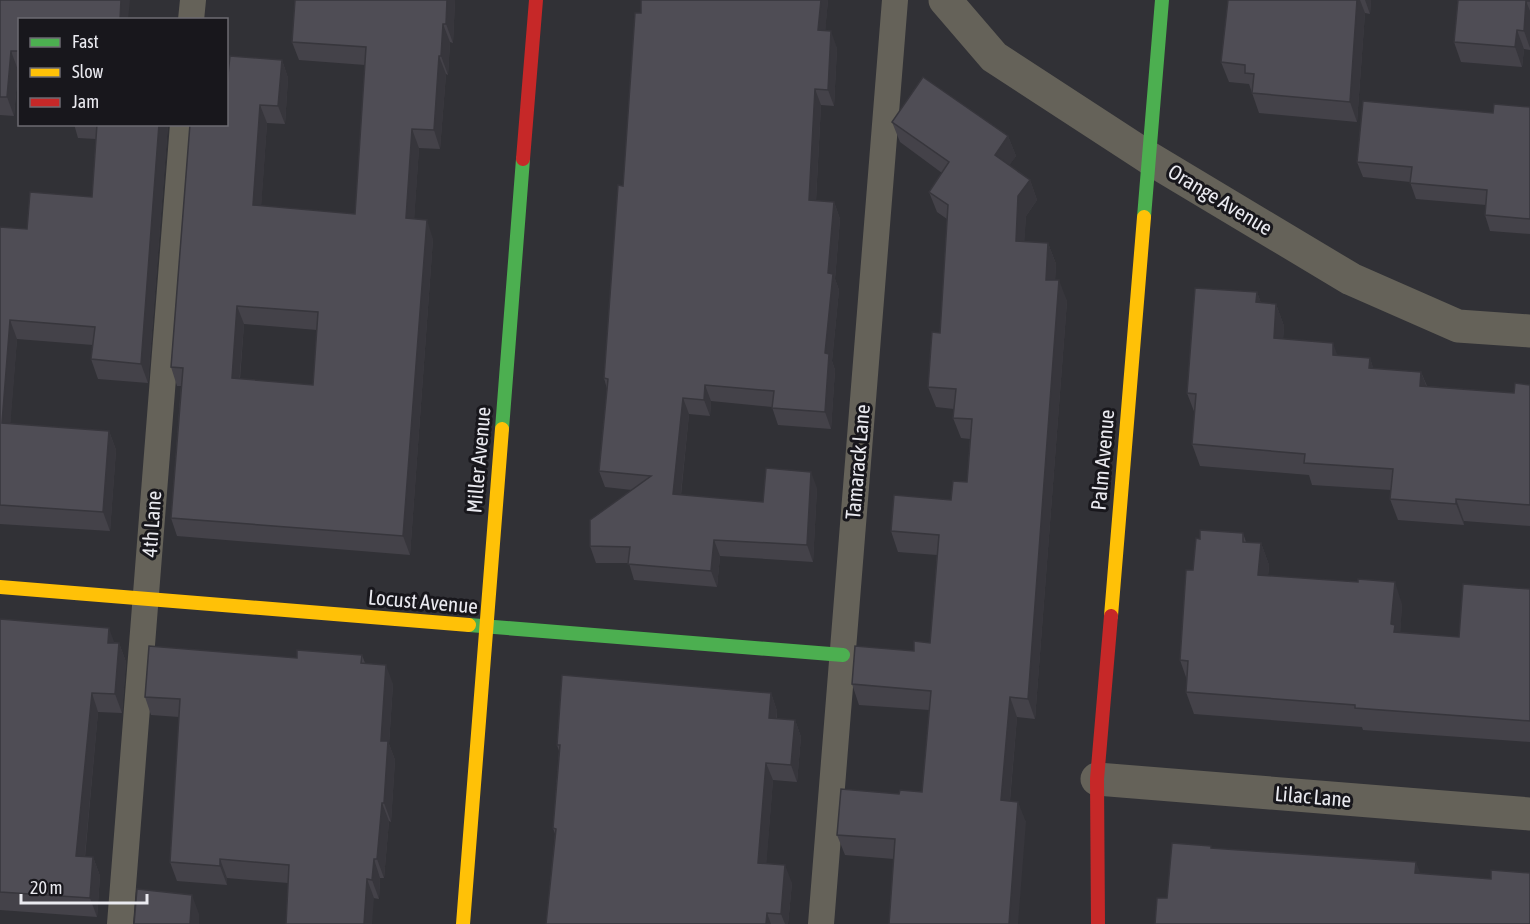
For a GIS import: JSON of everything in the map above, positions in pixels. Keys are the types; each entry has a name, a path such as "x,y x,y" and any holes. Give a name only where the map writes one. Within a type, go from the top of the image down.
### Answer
{"street":[{"name":"Miller Avenue","path":"463,924 536,0"},
{"name":"Orange Avenue","path":"945,0 994,57 1149,158 1352,279 1458,326 1530,332"},
{"name":"Palm Avenue","path":"1098,924 1097,779 1162,0"},
{"name":"Locust Avenue","path":"0,587 843,655"},
{"name":"Lilac Lane","path":"1097,779 1530,814"}],"lane":[{"path":"192,18 193,0"},
{"name":"Tamarack Lane","path":"821,924 895,0"},
{"name":"4th Lane","path":"120,924 183,126"}],"building":[{"path":"0,0 121,0 120,18 18,18 18,51 11,51 7,97 0,97"},
{"path":"295,0 447,0 446,24 443,24 441,56 439,56 434,130 412,129 406,218 427,220 403,536 171,518 183,368 171,367 190,126 228,126 230,56 282,60 278,106 260,105 253,205 355,214 366,47 292,42","holes":["237,306 318,312 313,385 232,378"]},
{"path":"641,0 821,0 818,30 831,31 828,90 815,89 809,200 834,202 828,273 833,274 825,353 829,354 825,412 772,408 774,391 705,385 704,400 683,398 673,494 763,502 766,468 811,472 807,545 714,540 711,571 628,564 630,547 590,546 590,520 651,476 599,471 608,379 604,378 618,185 623,186 635,13 641,13"},
{"path":"1228,0 1357,0 1350,102 1252,93 1254,74 1245,73 1245,65 1221,62"},
{"path":"1458,0 1530,0 1526,1 1524,31 1517,30 1515,47 1454,42"},
{"path":"923,77 1008,136 995,155 1030,180 1018,196 1016,241 1048,243 1046,280 1059,280 1028,699 1010,697 1001,800 1018,802 1009,924 889,924 895,839 837,835 841,789 899,794 900,790 922,792 931,691 852,684 855,646 914,651 914,641 930,643 939,535 891,531 894,495 951,500 953,481 967,482 972,419 953,418 956,389 928,387 932,332 940,333 948,205 929,192 949,162 892,122"},
{"path":"1363,101 1493,113 1494,104 1530,107 1530,219 1485,215 1487,190 1410,183 1412,167 1357,162"},
{"path":"97,126 159,126 141,364 91,359 95,327 10,320 2,423 109,431 103,512 0,505 0,227 27,229 30,192 92,197"},
{"path":"1195,288 1257,292 1256,302 1276,304 1274,338 1333,343 1333,355 1370,358 1369,368 1421,372 1420,386 1514,393 1515,383 1530,385 1530,505 1456,499 1456,504 1390,499 1393,469 1304,463 1305,454 1192,444 1196,394 1187,393"},
{"path":"1200,530 1243,533 1243,542 1261,543 1258,575 1358,582 1358,579 1395,582 1391,624 1395,625 1394,632 1459,637 1463,584 1530,589 1530,721 1186,692 1188,661 1180,660 1186,570 1193,570 1196,538 1200,539"},
{"path":"0,619 109,628 108,643 119,643 115,694 92,693 76,856 93,857 90,898 0,892"},
{"path":"149,646 297,658 297,650 362,655 361,663 386,665 381,741 388,741 384,803 382,803 377,859 374,859 372,880 367,879 364,924 286,924 289,865 220,859 220,866 170,862 180,699 145,697"},
{"path":"562,675 771,693 769,718 795,720 791,765 766,763 758,863 785,865 781,914 767,913 766,924 546,924 556,829 553,828 560,745 557,745"},
{"path":"1172,843 1211,846 1211,848 1416,862 1415,873 1491,879 1491,870 1530,873 1530,924 1155,924 1157,898 1167,898"},
{"path":"137,889 192,895 190,924 134,924"}],"traffic: fast":[{"path":"1144,217 1162,0"},
{"path":"502,429 523,159"},
{"path":"469,625 843,655"}],"traffic: slow":[{"path":"1111,616 1144,217"},
{"path":"463,924 502,429"},
{"path":"0,587 469,625"}],"traffic: jam":[{"path":"523,159 536,0"},
{"path":"1098,924 1097,779 1111,616"}]}
